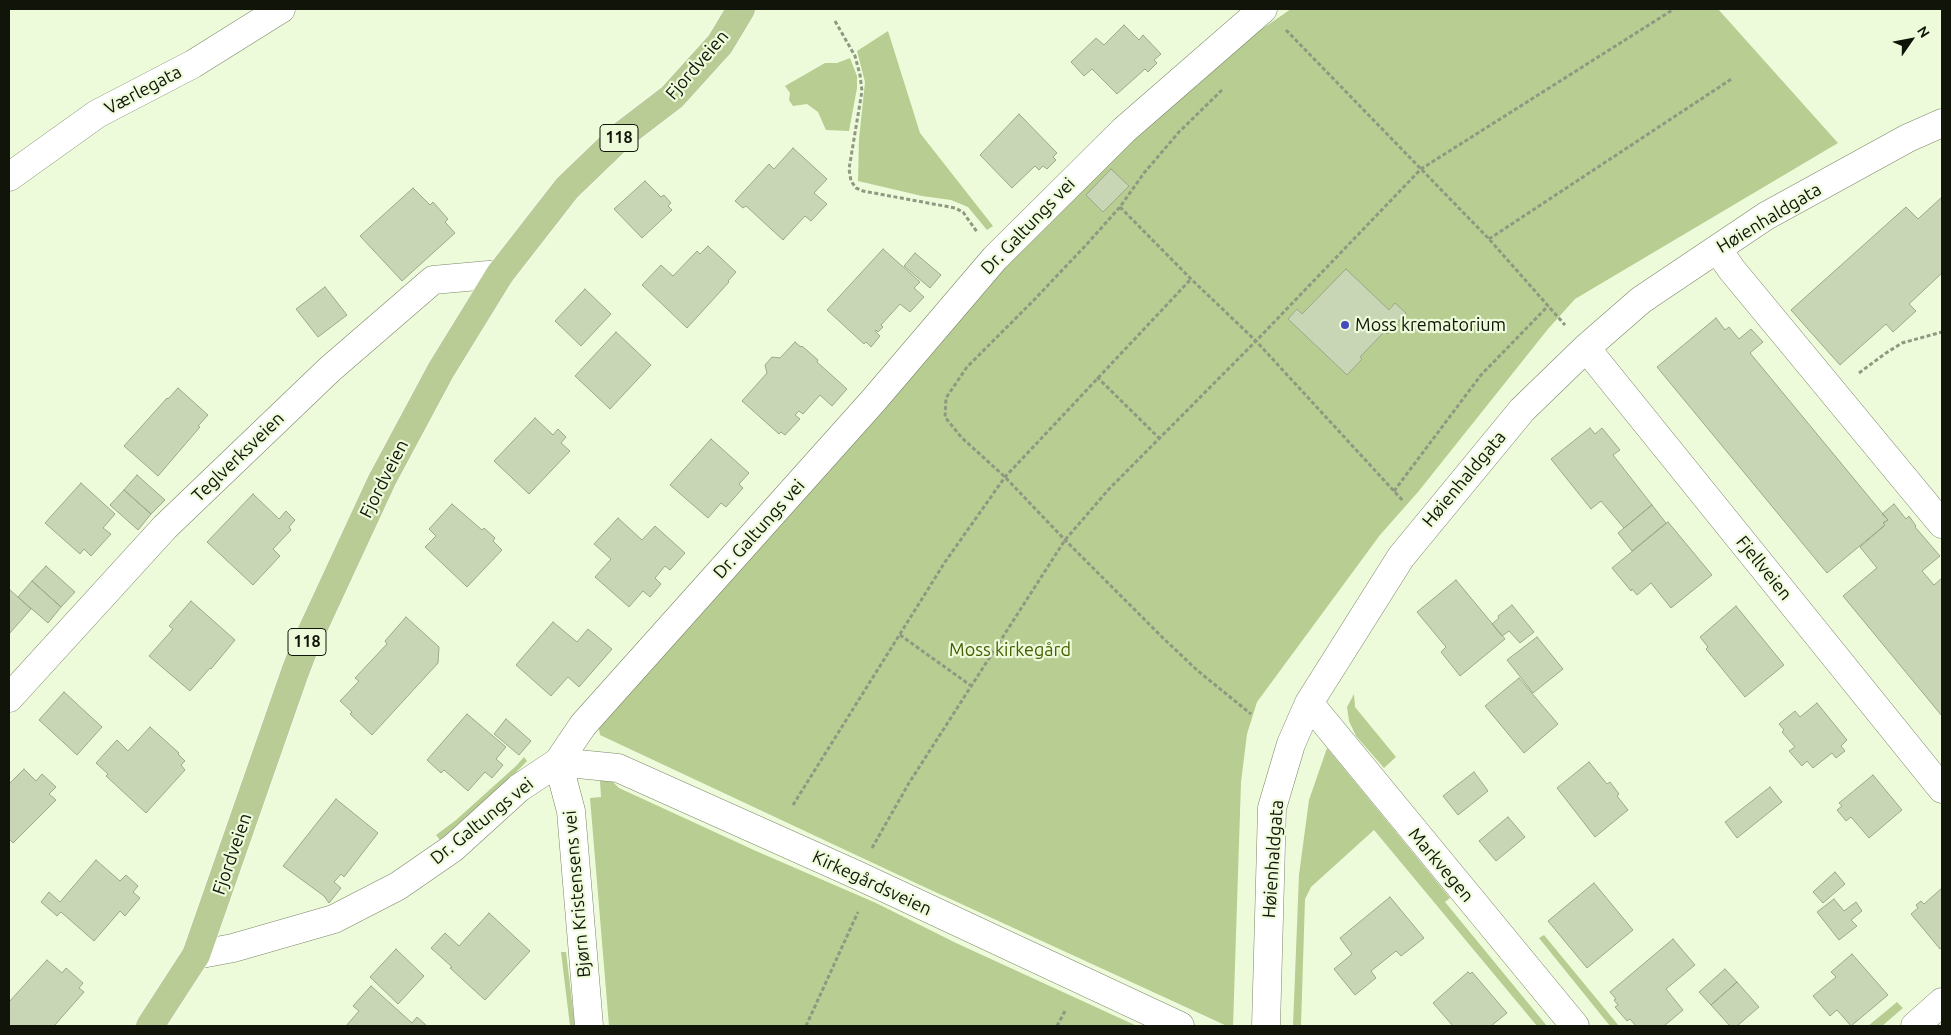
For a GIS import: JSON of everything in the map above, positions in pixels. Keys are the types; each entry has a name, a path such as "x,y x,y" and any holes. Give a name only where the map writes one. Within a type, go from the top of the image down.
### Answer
{"main road":[{"name":"Fjordveien","path":"150,1026 196,955 305,646 382,480 441,370 500,274 567,188 621,136 672,97 720,44 742,9"}],"street":[{"name":"Værlegata","path":"9,178 97,114 192,64 281,9"},
{"name":"Dr. Galtungs vei","path":"196,955 233,948 334,919 398,886 454,848 519,788 558,762 582,725 873,401 995,258 1124,130 1263,9"},
{"name":"Høienhaldgata","path":"1266,1026 1272,808 1291,744 1308,704 1401,557 1425,525 1522,410 1586,348 1641,300 1766,216 1908,138 1942,123"},
{"path":"1717,249 1732,270 1942,524"},
{"name":"Teglverksveien","path":"9,698 172,520 330,369 433,280 500,274"},
{"name":"Fjellveien","path":"1586,348 1942,789"},
{"name":"Markvegen","path":"1308,704 1575,1026"},
{"name":"Kirkegårdsveien","path":"558,762 618,768 857,875 1180,1026"},
{"name":"Bjørn Kristensens vei","path":"558,762 571,810 589,1026"},
{"path":"1915,1026 1942,1002"}],"path":[{"path":"806,1026 864,898 865,893 857,875 909,783 970,685 1065,540 1109,489 1256,341 1421,169 1674,9"},
{"path":"835,21 855,56 862,91 849,169 851,182 856,188 863,191 955,208 963,212 995,258"},
{"path":"1280,36 1287,31 1489,239 1586,348"},
{"path":"1489,239 1734,78"},
{"path":"1227,85 1179,132 1144,174 1120,207 1034,300 967,367 946,398 945,418 961,437 1005,476 1065,540 1163,638 1198,671 1251,714"},
{"path":"1120,207 1256,341 1425,525"},
{"path":"793,805 945,562 1005,476 1191,279"},
{"path":"1394,491 1481,375 1548,306"},
{"path":"1833,393 1902,343 1942,332"},
{"path":"1097,377 1160,439"},
{"path":"900,635 970,685"},
{"path":"1058,1026 1068,1004"}],"green space":[{"name":"Moss kirkegård","path":"1291,9 1718,9 1838,143 1575,299 1548,329 1418,492 1380,535 1257,702 1247,734 1241,782 1233,1026 1227,1026 600,735 598,723 1001,269 1254,23 1262,29"},
{"path":"888,31 920,133 993,226 987,230 968,207 951,200 922,196 858,181 859,139 865,82 857,51"},
{"path":"850,58 857,76 857,88 849,131 826,130 818,112 807,104 793,106 789,100 790,93 785,86 825,63 837,63"},
{"path":"1354,694 1355,707 1396,757 1384,768 1356,736 1349,721 1347,707"},
{"path":"1327,748 1450,898 1445,902 1547,1026 1537,1026 1374,830 1311,887 1305,899 1301,1026 1293,1026 1299,875 1309,800"},
{"path":"524,757 527,761 498,791 440,840 436,835 456,820"},
{"path":"610,779 619,788 756,851 876,903 956,943 1137,1026 609,1026 590,798 601,797 600,781"},
{"path":"1544,935 1619,1026 1610,1026 1539,938"},
{"path":"561,952 566,952 575,1026 570,1026"},
{"path":"1897,1002 1903,1008 1882,1026 1868,1026"}],"building":[{"path":"1124,25 1139,40 1143,35 1161,54 1154,60 1157,63 1148,72 1145,69 1117,94 1092,69 1084,76 1071,62 1096,38 1104,45"},
{"path":"1019,114 1057,153 1053,157 1056,160 1047,169 1043,166 1039,170 1035,166 1012,188 980,155"},
{"path":"793,148 827,179 814,193 827,204 811,221 805,216 783,240 746,206 743,208 735,201 769,164 774,169"},
{"path":"1111,169 1129,186 1103,212 1086,195"},
{"path":"645,181 661,197 664,195 671,203 668,206 672,210 642,238 614,209"},
{"path":"413,188 430,205 433,202 448,219 445,222 455,233 402,281 360,236"},
{"path":"1942,197 1942,273 1909,304 1916,311 1893,332 1886,324 1840,365 1791,310 1906,207 1918,219"},
{"path":"708,246 736,272 687,328 642,285 661,265 673,276 697,251 700,254"},
{"path":"883,249 920,282 914,288 924,297 910,312 900,304 881,325 883,327 878,332 875,331 880,336 871,347 866,342 864,344 827,310"},
{"path":"915,253 941,275 930,288 904,266"},
{"name":"Moss krematorium","path":"1346,269 1389,310 1395,303 1406,313 1387,334 1385,331 1360,357 1362,359 1347,375 1288,319 1297,309 1302,314"},
{"path":"325,287 347,315 318,337 296,309"},
{"path":"585,289 611,314 581,346 555,321"},
{"path":"1716,318 1725,330 1729,327 1739,339 1751,329 1763,342 1750,353 1888,520 1883,523 1885,525 1827,573 1657,367"},
{"path":"616,332 651,365 610,409 575,376"},
{"path":"795,342 818,360 817,362 847,389 832,406 820,395 803,414 799,411 795,415 800,419 785,435 781,432 779,434 742,401 767,373 765,365 772,357 780,358"},
{"path":"178,388 208,415 158,476 124,446"},
{"path":"535,418 553,435 558,429 566,437 561,443 570,451 529,494 494,461"},
{"path":"1590,428 1595,434 1602,428 1620,450 1613,455 1652,505 1624,528 1601,501 1591,509 1551,459"},
{"path":"711,439 749,473 739,484 743,488 726,507 721,503 708,518 670,485"},
{"path":"137,475 165,500 151,514 124,490"},
{"path":"81,483 115,514 103,528 111,534 91,556 84,549 80,554 45,523"},
{"path":"124,490 151,514 138,530 110,505"},
{"path":"253,494 279,519 286,511 295,520 289,527 291,530 273,549 280,556 253,585 207,542"},
{"path":"452,504 482,530 484,528 495,538 493,541 502,550 467,587 425,547 436,536 429,529"},
{"path":"1894,504 1906,519 1909,516 1915,527 1940,556 1922,571 1934,585 1942,578 1942,716 1843,596 1877,568 1860,547 1885,525 1883,523 1888,520 1882,514"},
{"path":"1652,505 1666,523 1632,551 1618,533"},
{"path":"618,518 642,540 655,526 685,553 670,570 665,566 655,578 661,584 650,597 643,591 629,607 595,577 611,559 594,544"},
{"path":"1668,522 1712,575 1671,608 1651,583 1637,595 1632,589 1631,591 1612,568"},
{"path":"46,566 75,592 61,607 32,581"},
{"path":"1456,580 1505,639 1460,676 1441,652 1446,647 1417,612"},
{"path":"32,581 61,607 48,623 18,597"},
{"path":"9,589 31,609 9,634"},
{"path":"191,601 235,640 190,691 149,656 173,629 169,626"},
{"path":"1512,605 1534,632 1520,643 1509,631 1502,636 1492,624 1499,618 1498,616"},
{"path":"1736,606 1784,665 1745,697 1706,649 1708,647 1700,637"},
{"path":"406,617 439,647 438,663 372,735 350,714 352,712 340,701 359,681 355,678 387,644 385,641"},
{"path":"553,622 577,642 588,629 612,649 579,687 568,677 551,696 516,665"},
{"path":"1537,637 1563,669 1533,693 1507,660"},
{"path":"1519,678 1558,724 1524,753 1485,706"},
{"path":"64,692 102,727 77,755 39,720"},
{"path":"1817,703 1847,740 1841,746 1845,751 1836,758 1832,753 1813,768 1807,761 1802,766 1789,751 1795,747 1782,732 1784,730 1779,724 1795,711 1800,717"},
{"path":"467,714 506,747 496,759 503,765 492,778 485,772 468,791 444,770 441,773 427,760"},
{"path":"506,719 531,741 519,755 494,734"},
{"path":"150,727 179,753 185,761 181,765 185,770 146,813 106,776 108,774 96,763 117,740 128,751"},
{"path":"1589,762 1607,784 1610,782 1619,794 1617,796 1628,810 1595,837 1557,788"},
{"path":"24,769 36,781 42,774 56,787 49,794 56,800 13,843 9,839 9,784"},
{"path":"1474,772 1488,791 1458,815 1443,796"},
{"path":"1873,775 1902,810 1869,838 1851,817 1846,821 1837,810 1842,806 1839,803"},
{"path":"1770,787 1782,802 1737,838 1725,822"},
{"path":"336,799 378,833 344,877 341,874 334,882 341,888 329,903 324,896 283,866"},
{"path":"1508,817 1525,837 1496,861 1479,841"},
{"path":"96,860 120,881 126,875 138,886 133,892 140,898 125,916 120,911 94,941 61,912 57,916 41,902 49,892 60,902"},
{"path":"1835,872 1845,884 1823,903 1813,892"},
{"path":"1594,883 1633,930 1587,968 1548,921"},
{"path":"1942,888 1942,947 1940,949 1911,914 1918,908 1916,905 1921,901 1924,904"},
{"path":"1390,897 1424,938 1401,956 1396,951 1371,971 1376,978 1355,995 1334,969 1352,954 1340,938"},
{"path":"1834,899 1844,911 1856,902 1862,911 1851,920 1857,926 1839,940 1817,912"},
{"path":"489,913 530,951 485,1000 431,948 445,933 459,946"},
{"path":"1673,939 1695,965 1666,989 1683,1010 1664,1026 1636,1026 1630,1019 1627,1021 1615,1007 1618,1005 1614,1000 1616,999 1610,992"},
{"path":"396,949 424,976 398,1004 370,977"},
{"path":"1852,954 1888,995 1851,1026 1837,1010 1830,1016 1813,996 1836,977 1831,972"},
{"path":"47,960 62,973 66,968 83,983 79,988 84,992 54,1026 9,1026 9,1002"},
{"path":"1725,969 1737,982 1711,1005 1699,992"},
{"path":"1468,972 1470,974 1472,972 1507,1013 1491,1026 1453,1026 1433,1003"},
{"path":"1737,982 1759,1007 1737,1026 1730,1026 1711,1005"},
{"path":"371,986 412,1023 417,1017 427,1026 346,1026 359,1011 353,1006"}],"place":[{"name":"Moss krematorium","path":"1345,325"}]}
